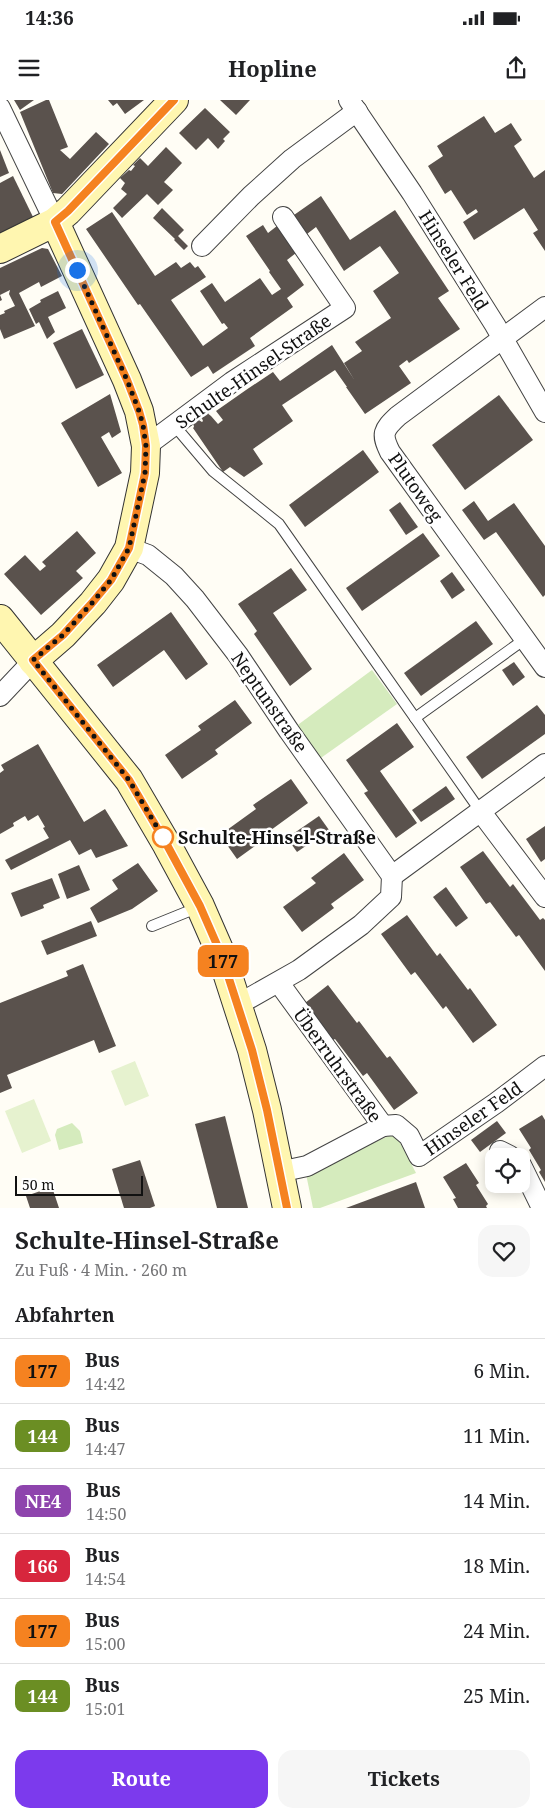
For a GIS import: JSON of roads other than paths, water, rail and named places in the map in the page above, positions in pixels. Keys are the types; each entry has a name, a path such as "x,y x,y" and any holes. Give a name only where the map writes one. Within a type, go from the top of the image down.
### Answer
{"street":[{"path":"0,249 55,222 174,100"},
{"name":"Hinseler Feld","path":"202,246 251,196 353,105 504,338 545,412"},
{"path":"0,108 55,222 127,380 139,411 146,446 145,473 129,548 111,580 63,635 33,660 0,696"},
{"name":"Schulte-Hinsel-Straße","path":"146,446 232,382 345,308 283,217"},
{"path":"504,338 545,307"},
{"name":"Plutoweg","path":"504,338 398,416 386,429 384,436 390,452 545,667"},
{"name":"Neptunstraße","path":"129,548 148,555 174,576 195,599 238,656 392,876"},
{"path":"0,619 129,780 200,906 221,954 239,1004 267,1110 287,1208"},
{"path":"239,1004 279,983 362,925 391,897 392,876 545,764"},
{"path":"481,812 545,897"},
{"name":"Überruhrstraße","path":"279,983 383,1126 341,1150 307,1166 279,1172"},
{"name":"Hinseler Feld","path":"383,1126 396,1124 409,1136 419,1156 496,1103 545,1066"},
{"path":"530,1183 542,1208"}],"lane":[{"path":"174,425 213,471 279,524 481,812"},
{"path":"416,718 525,639"},
{"path":"152,926 200,906"}],"place":[{"name":"Schulte-Hinsel-Straße","path":"163,837"}]}
